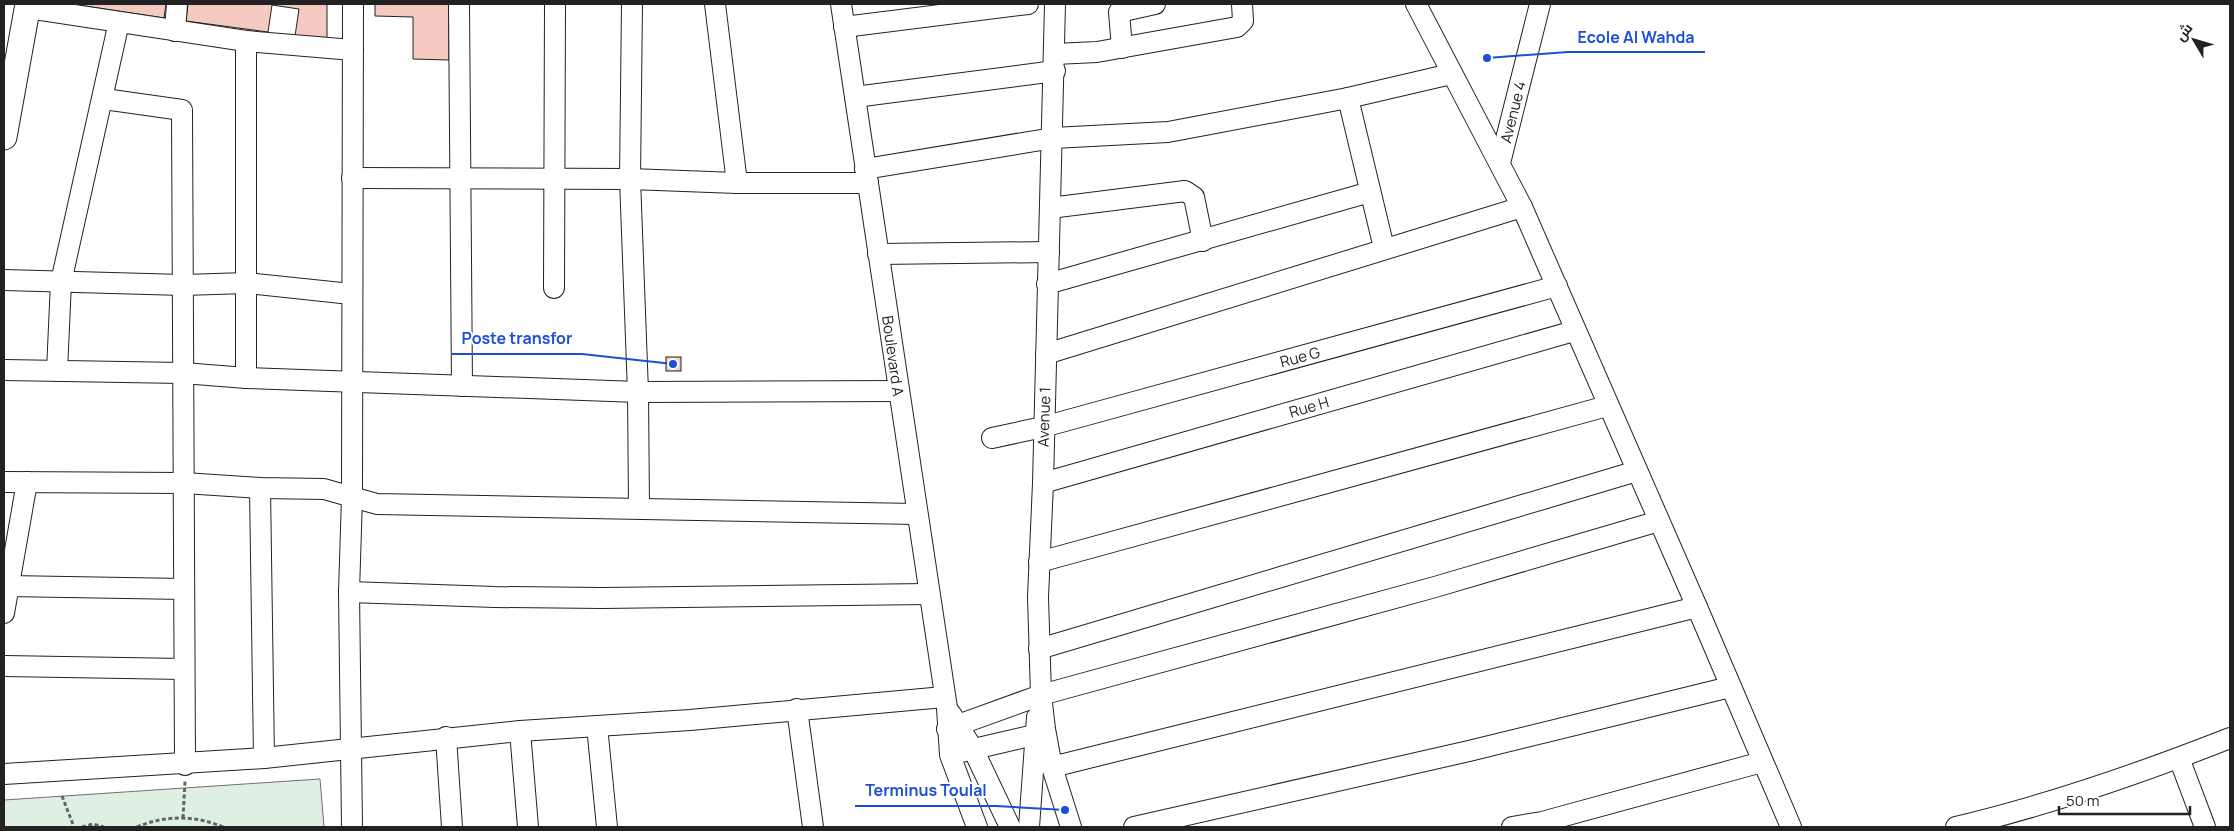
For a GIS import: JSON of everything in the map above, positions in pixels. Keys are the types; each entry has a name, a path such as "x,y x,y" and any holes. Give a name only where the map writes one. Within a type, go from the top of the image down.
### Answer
{"main road":[{"path":"4,137 28,6"}],"street":[{"path":"175,31 177,4"},
{"path":"352,827 349,592 352,496 353,4"},
{"path":"460,4 462,386"},
{"path":"554,288 555,4"},
{"path":"632,4 630,179 638,392 639,507"},
{"path":"715,4 737,183"},
{"name":"Boulevard A","path":"841,4 929,594 946,703 953,727 950,755 977,827"},
{"path":"844,27 1028,4"},
{"name":"Avenue 1","path":"1040,732 1039,562 1043,483 1047,284 1050,252 1055,4"},
{"path":"1122,48 1119,12 1155,4"},
{"path":"855,97 1055,62 1237,27 1243,21 1242,4"},
{"path":"1416,4 1522,207 1557,286 1574,331 1697,607 1791,827"},
{"name":"Avenue 4","path":"1500,163 1540,4"},
{"path":"28,6 246,41 353,50"},
{"path":"57,371 61,282 120,22"},
{"path":"246,41 246,378"},
{"path":"352,178 554,178 737,183 867,176 1052,138 1168,132 1348,98 1451,74"},
{"path":"1348,98 1384,248"},
{"path":"104,99 182,110 185,765"},
{"path":"1050,208 1185,191 1194,197 1203,241"},
{"path":"1047,284 1370,192"},
{"path":"1046,354 1263,288 1384,248 1522,207"},
{"path":"878,254 1050,252"},
{"path":"4,280 183,285 247,283 351,294"},
{"name":"Rue G","path":"992,438 1043,428 1557,286"},
{"name":"Rue H","path":"1043,483 1574,331"},
{"path":"4,370 183,373 246,378 638,392 899,391"},
{"path":"1039,562 1607,406"},
{"path":"1039,649 1637,471"},
{"path":"4,482 184,483 260,488 324,489 377,504 639,507 917,514"},
{"path":"4,613 26,482"},
{"path":"260,488 264,758"},
{"path":"953,727 1041,695 1434,587 1659,521"},
{"path":"8,586 184,589"},
{"path":"349,592 495,598 929,594"},
{"path":"1052,767 1697,607"},
{"path":"4,666 184,669"},
{"path":"1134,827 1469,751 1730,687"},
{"path":"4,774 185,765 350,750 446,737 797,709 946,703"},
{"path":"797,709 813,827"},
{"path":"597,726 607,827"},
{"name":"Boulevard A","path":"953,727 973,749 1010,827"},
{"path":"520,731 528,827"},
{"path":"1040,732 1071,827"},
{"path":"950,755 1040,732"},
{"path":"1029,827 1040,732"},
{"path":"446,737 452,827"},
{"path":"1956,827 1997,817 2179,758 2230,738"},
{"path":"2179,758 2205,827"},
{"path":"1512,827 1542,822 1762,762"}],"path":[{"path":"183,818 186,788 185,765"},
{"path":"62,796 74,827"},
{"path":"137,827 164,818 204,820 223,827"},
{"path":"82,827 93,824 104,827"}],"green space":[{"path":"320,779 324,827 4,827 4,800"}],"building":[{"path":"72,4 166,4 164,18"},
{"path":"188,4 327,4 327,41 295,36 299,9 272,5 268,32 186,21"},
{"path":"375,4 449,4 449,60 413,59 413,17 375,16"},
{"path":"666,357 681,357 681,371 666,371"}],"place":[{"name":"Ecole Al Wahda","path":"1487,58"},
{"name":"Poste transfor","path":"673,364"},
{"name":"Terminus Toulal","path":"1065,810"}]}
